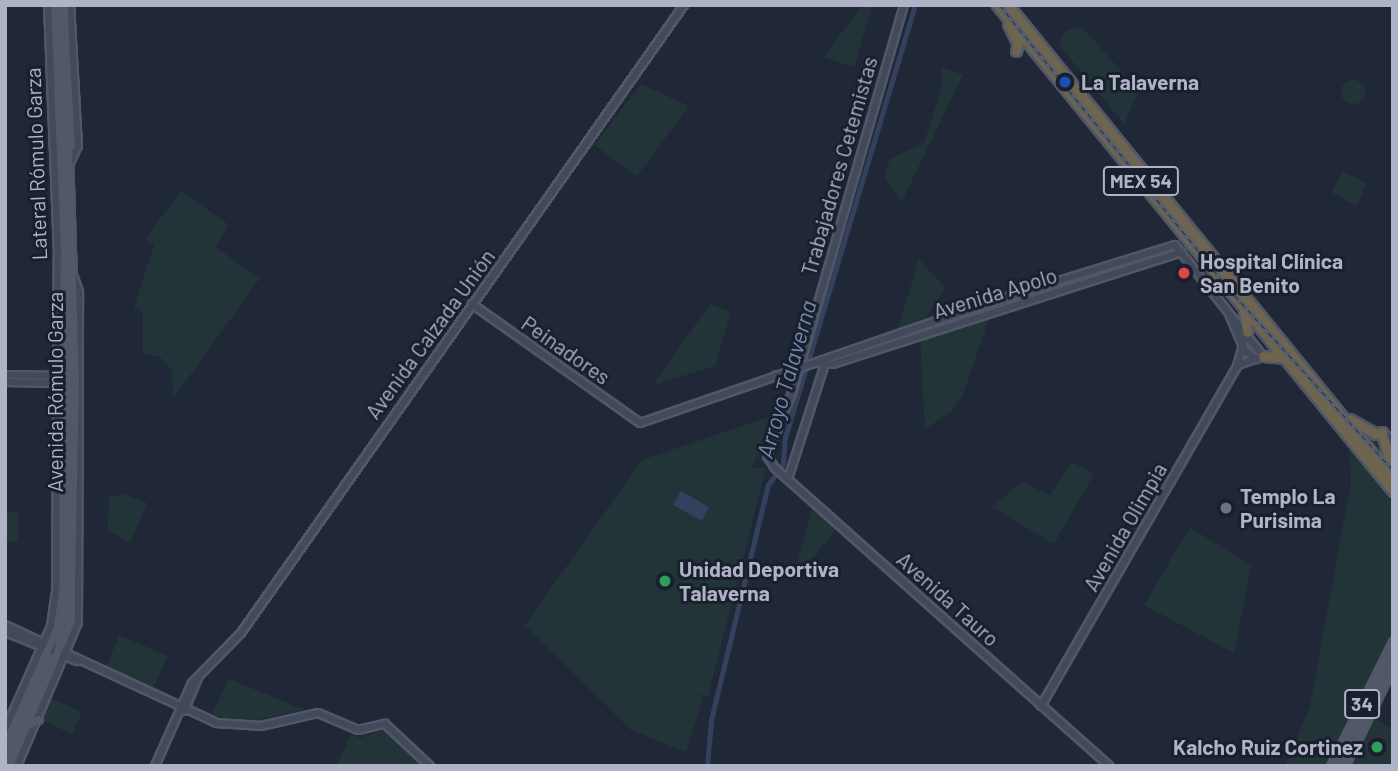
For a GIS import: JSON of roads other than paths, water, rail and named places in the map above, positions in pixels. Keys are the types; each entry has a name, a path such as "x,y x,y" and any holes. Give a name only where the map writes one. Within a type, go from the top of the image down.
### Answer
{"highway":[{"name":"MEX 54","path":"997,5 1393,491"},
{"name":"MEX 54","path":"1008,5 1336,410 1393,476"},
{"path":"1006,16 1018,44 1016,51"},
{"path":"1244,309 1247,332"},
{"path":"1260,358 1284,358"},
{"path":"1336,410 1373,433 1382,432 1393,476"}],"main road":[{"name":"Avenida Rómulo Garza","path":"5,745 51,649 70,622 70,380 56,5"},
{"name":"Avenida Rómulo Garza","path":"7,766 24,727 63,614 73,275 64,5"},
{"path":"64,555 58,543 65,533"},
{"path":"71,596 79,607"},
{"name":"34","path":"1331,766 1393,642"},
{"name":"34","path":"1344,766 1393,665"},
{"path":"24,727 38,719"}],"street":[{"name":"Lateral Rómulo Garza","path":"17,766 66,657 79,607 70,380 48,5"},
{"name":"Lateral Rómulo Garza","path":"69,165 78,146 70,5"},
{"name":"Avenida Calzada Unión","path":"155,766 198,678 241,633 684,5"},
{"name":"Trabajadores Cetemistas","path":"767,456 802,366 904,5"},
{"name":"Avenida Apolo","path":"640,423 802,366 822,363 1181,252 1175,245 822,363"},
{"path":"1181,252 1247,332 1260,358"},
{"name":"Peinadores","path":"472,304 640,423"},
{"path":"1228,312 1244,348 1260,358"},
{"name":"Avenida Olimpia","path":"1041,706 1238,365 1247,332"},
{"path":"1238,365 1260,358"},
{"path":"788,474 822,363"},
{"path":"776,375 786,379 793,390"},
{"path":"5,376 70,380"},
{"name":"Lateral Rómulo Garza","path":"5,730 51,649 70,380"},
{"path":"5,382 70,380"},
{"path":"1382,432 1393,440"},
{"name":"Avenida Tauro","path":"767,456 774,467 788,474 1109,766"},
{"path":"5,625 66,657 217,723 255,727 318,713 358,730 388,725 430,766"},
{"path":"5,632 51,649"}],"water":[{"path":"681,491 709,507 702,521 673,505"}],"waterway":[{"name":"Arroyo Talaverna","path":"707,766 711,720 768,485 783,464 785,438 915,5"}],"railway":[{"path":"1000,5 1228,288 1393,470"}],"place":[{"name":"La Talaverna","path":"1065,82"},
{"name":"Hospital Clínica San Benito","path":"1184,273"},
{"name":"Templo La Purisima","path":"1226,508"},
{"name":"Unidad Deportiva Talaverna","path":"665,581"},
{"name":"Kalcho Ruiz Cortinez","path":"1377,747"}]}
